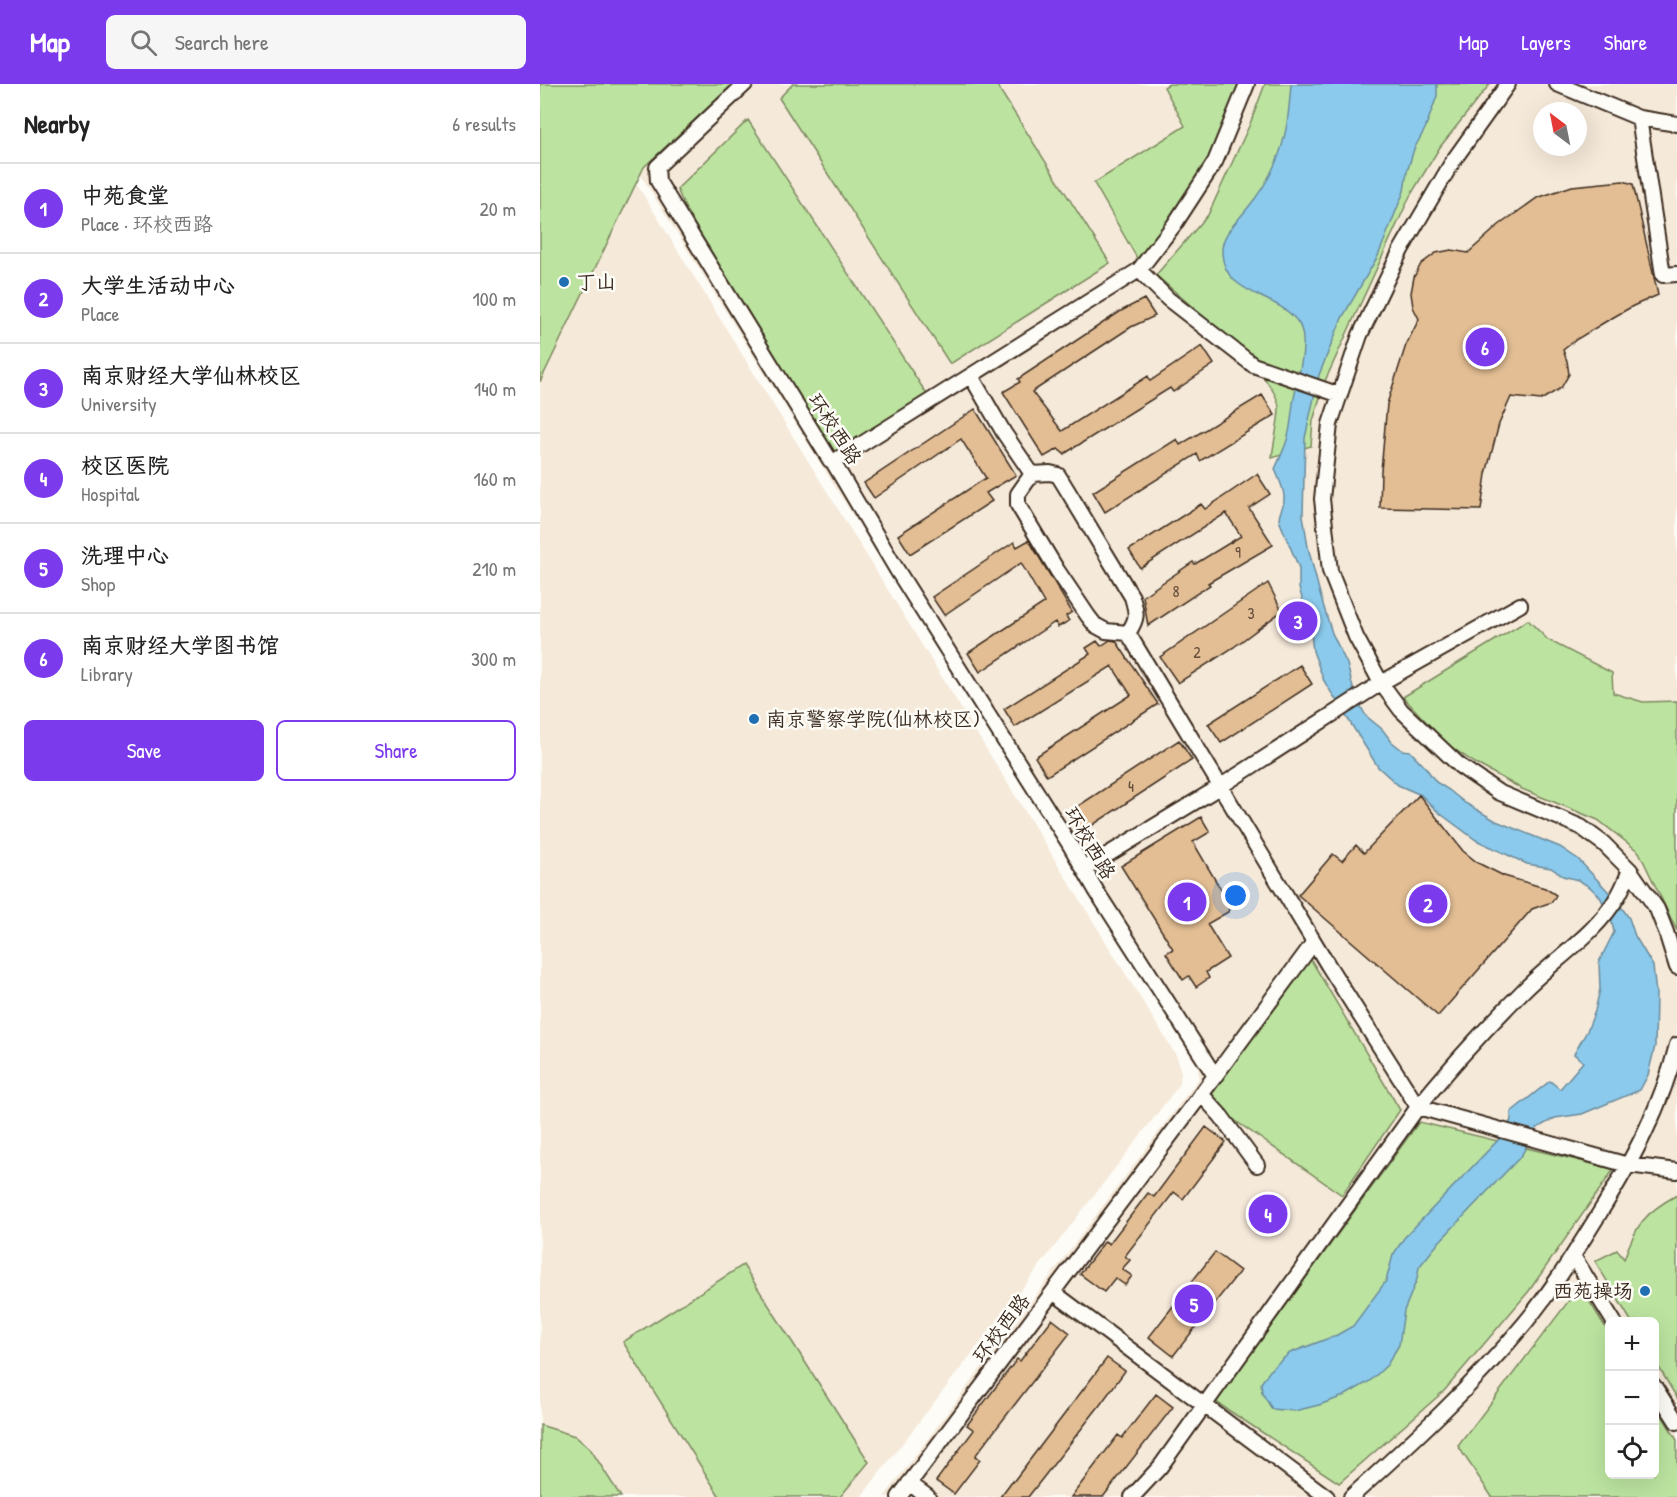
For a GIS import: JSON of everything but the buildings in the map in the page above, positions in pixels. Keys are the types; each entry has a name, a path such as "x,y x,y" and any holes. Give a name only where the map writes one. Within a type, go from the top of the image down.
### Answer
{"street":[{"name":"环校西路","path":"745,84 657,167 658,181 833,462 897,570 1215,1076 899,1497"},
{"path":"833,462 1139,270 1174,225 1215,162 1247,84"},
{"path":"1508,84 1453,161 1401,250 1360,334 1330,424 1322,499 1330,571 1356,637 1381,683 1401,710 1460,766 1498,792 1581,827 1604,844 1630,870 1657,909 1677,967"},
{"path":"1557,84 1639,118 1677,124"},
{"path":"1639,118 1664,275 1677,274"},
{"path":"1139,270 1168,298 1253,365 1340,395"},
{"path":"971,376 1004,433 1032,474"},
{"path":"1050,472 1058,475 1132,597 1137,613 1128,633 1115,633 1095,625 1057,570 1018,505 1018,494 1032,474 1050,472"},
{"path":"1084,869 1221,786 1366,692 1520,605"},
{"path":"1128,633 1314,942 1418,1107 1628,1165 1677,1171"},
{"path":"1132,1497 1160,1467 1418,1107 1438,1082 1525,989 1571,949 1604,915 1618,896 1630,870"},
{"path":"1215,1076 1314,942"},
{"path":"1352,1497 1437,1420 1526,1322 1573,1256 1628,1165 1656,1109 1677,1045"},
{"path":"1201,1094 1221,1116 1257,1165"},
{"path":"1573,1256 1611,1317"},
{"path":"1053,1292 1327,1497"},
{"path":"1659,1394 1677,1422"},
{"path":"909,1483 928,1497"}],"shaded area":[{"path":"733,84 1677,84 1677,1497 884,1497 1199,1078 1198,1068 640,174 644,167"},
{"name":"南京警察学院(仙林校区)","path":"636,183 1177,1057 1181,1073 1180,1084 861,1497 540,1497 540,382"}],"green space":[{"name":"丁山","path":"540,84 733,84 644,167 540,382"},
{"path":"793,84 996,84 1110,263 950,364 779,98"},
{"path":"1169,84 1246,84 1220,151 1141,265 1094,183 1185,126 1164,87"},
{"path":"1265,84 1490,84 1440,147 1410,196 1325,381 1313,421 1311,446 1272,458 1279,408 1274,394 1263,377 1227,338 1156,275 1208,215 1250,124"},
{"path":"748,120 932,402 840,461 687,212 677,189"},
{"path":"1528,620 1548,640 1612,673 1613,693 1643,702 1677,701 1677,931 1639,852 1598,820 1522,789 1475,763 1447,744 1403,697"},
{"path":"1310,958 1400,1110 1342,1195 1207,1101"},
{"path":"1419,1122 1614,1169 1529,1291 1444,1391 1339,1483 1216,1402"},
{"name":"西苑操场","path":"1677,1195 1677,1398 1659,1368 1659,1317 1629,1317 1595,1261 1617,1250 1624,1259 1637,1229 1656,1208"},
{"path":"743,1265 869,1462 840,1497 720,1497 623,1342"},
{"path":"1580,1286 1605,1327 1605,1479 1659,1479 1659,1411 1677,1440 1677,1497 1492,1497 1458,1446"},
{"path":"540,1425 575,1436 591,1450 621,1497 540,1497"}],"water":[{"path":"1291,84 1437,84 1437,96 1425,129 1414,149 1404,191 1378,256 1342,318 1319,375 1305,438 1303,515 1308,547 1332,633 1347,664 1355,696 1366,716 1402,750 1410,751 1436,782 1465,803 1496,821 1560,847 1578,859 1618,902 1629,918 1635,936 1653,966 1656,994 1655,1046 1648,1075 1640,1090 1582,1114 1555,1118 1537,1128 1521,1156 1440,1241 1419,1267 1417,1279 1404,1311 1399,1345 1387,1365 1370,1381 1344,1396 1295,1411 1272,1409 1262,1393 1261,1383 1272,1368 1290,1353 1337,1335 1353,1326 1386,1281 1393,1255 1404,1238 1501,1137 1511,1120 1511,1112 1550,1081 1560,1089 1583,1062 1574,1054 1595,1011 1600,989 1599,962 1614,932 1611,918 1600,897 1590,887 1578,880 1563,876 1551,868 1527,864 1476,840 1438,812 1421,795 1398,785 1378,767 1324,681 1313,651 1310,625 1299,588 1299,568 1279,520 1284,496 1275,469 1289,431 1303,352 1302,332 1299,324 1290,314 1242,287 1232,278 1225,267 1222,253 1226,235 1262,188 1279,154 1287,125"}],"place":[{"name":"丁山","path":"564,282"},
{"name":"南京财经大学图书馆","path":"1485,347"},
{"name":"南京财经大学仙林校区","path":"1298,621"},
{"name":"南京警察学院(仙林校区)","path":"754,719"},
{"name":"中苑食堂","path":"1187,902"},
{"name":"大学生活动中心","path":"1428,904"},
{"name":"校区医院","path":"1268,1214"},
{"name":"西苑操场","path":"1645,1291"},
{"name":"洗理中心","path":"1194,1304"}]}
